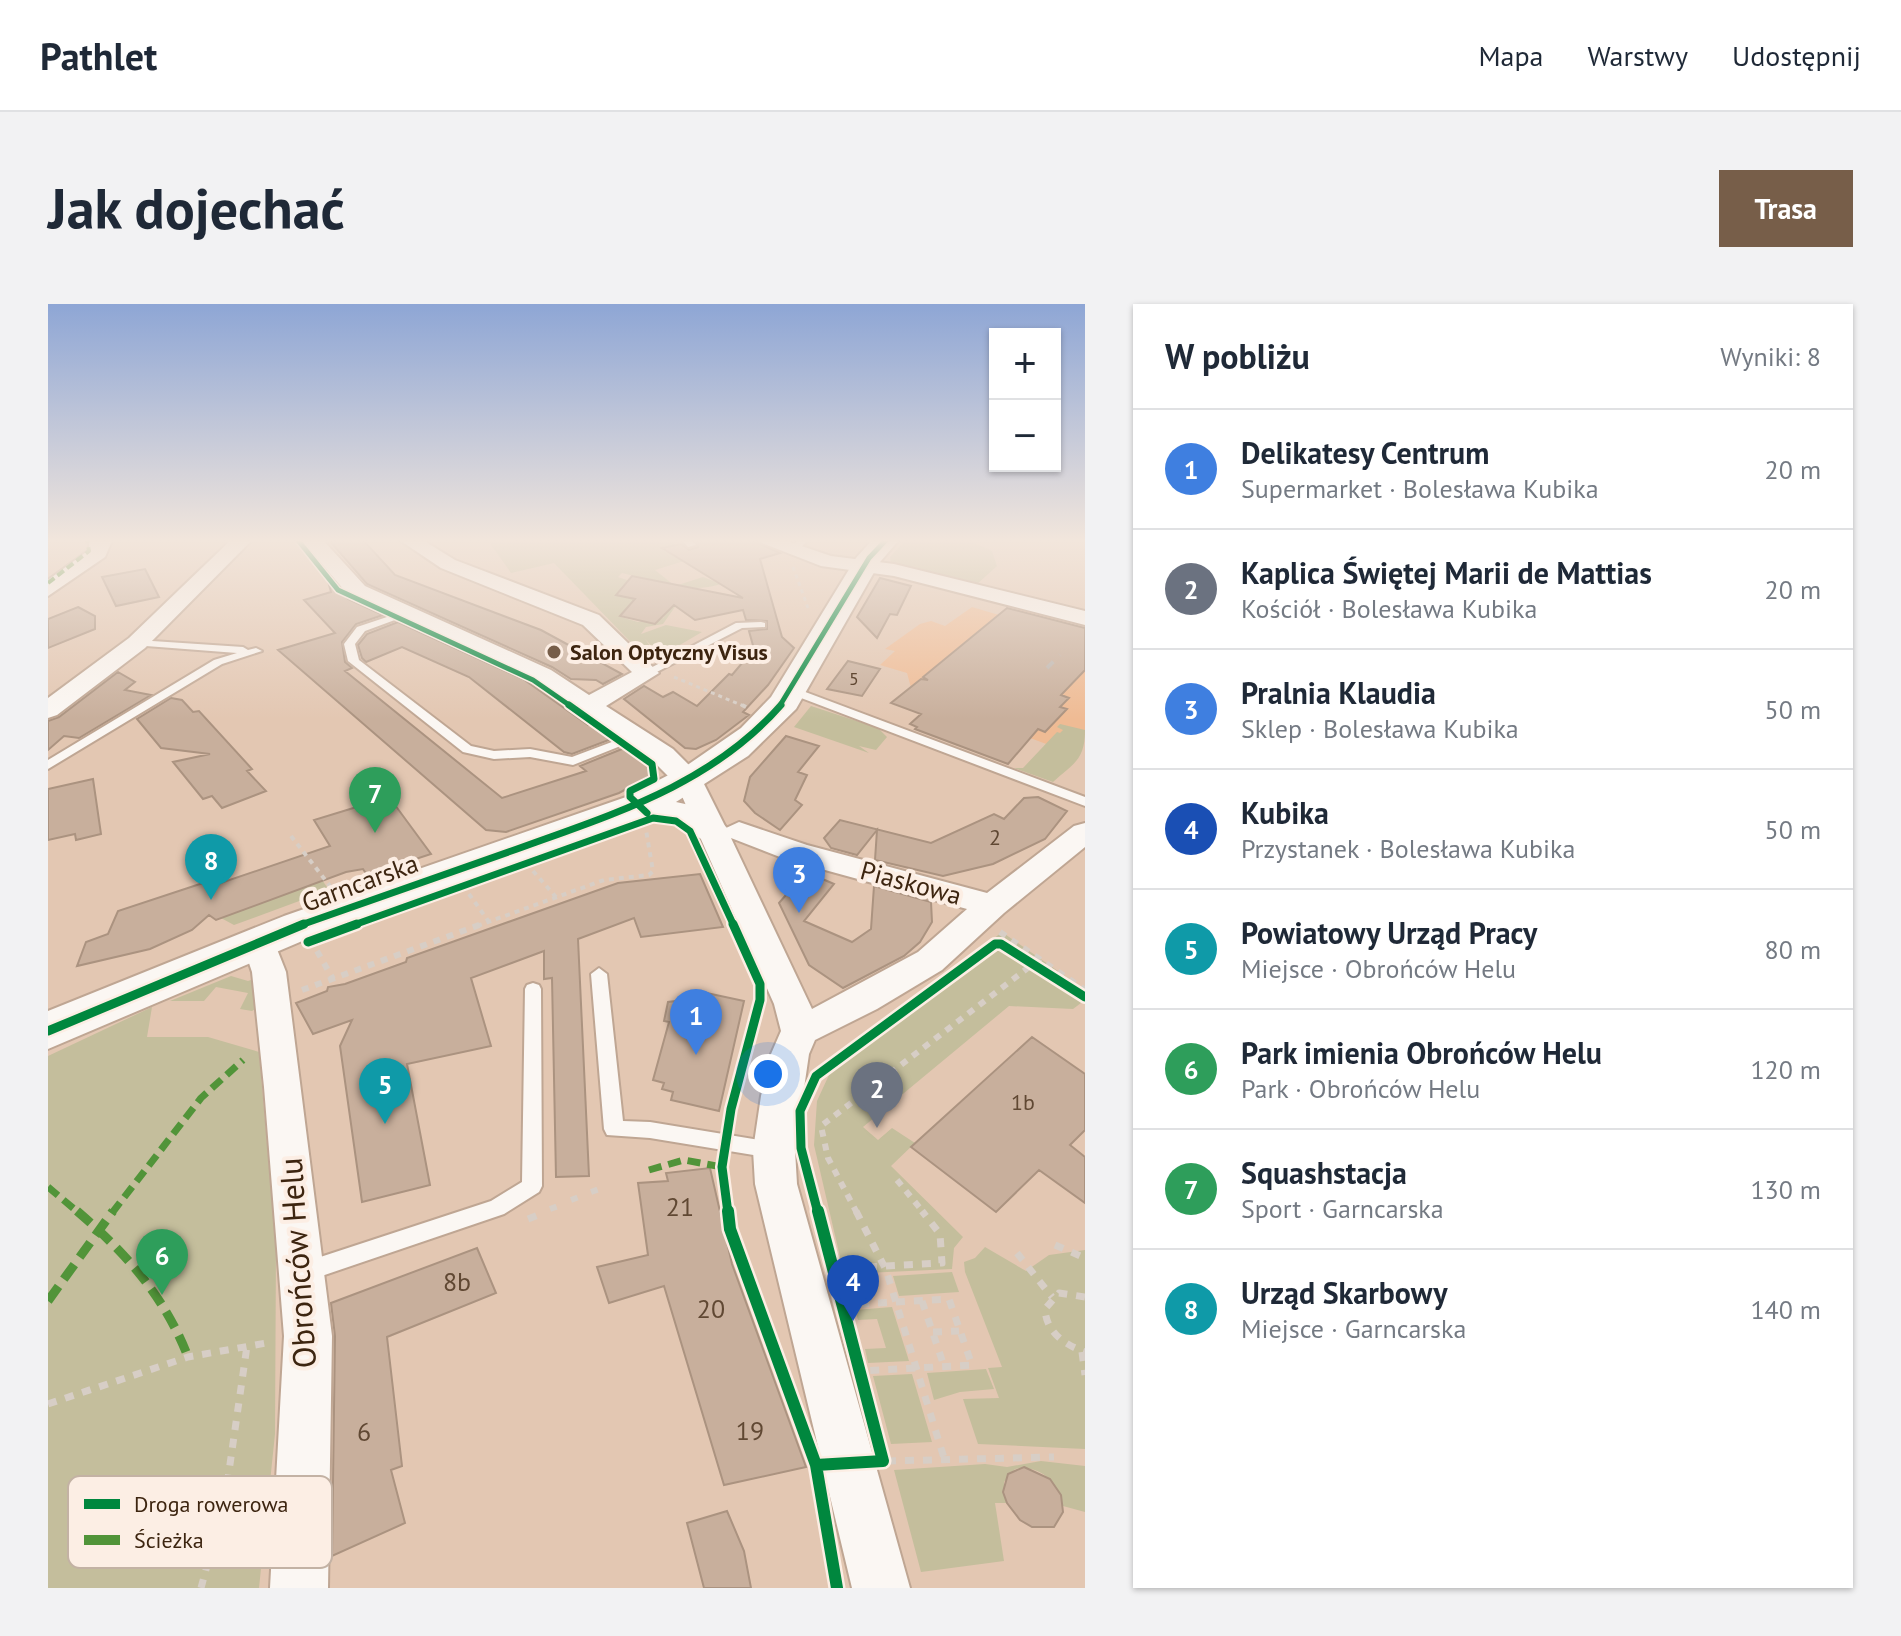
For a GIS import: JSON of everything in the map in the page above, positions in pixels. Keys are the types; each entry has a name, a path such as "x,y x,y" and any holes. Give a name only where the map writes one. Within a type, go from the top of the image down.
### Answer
{"street":[{"path":"48,710 137,643 182,599"},
{"path":"376,599 511,658 590,705 667,758 690,782 725,831 800,1031 790,1054 774,1150 776,1184 873,1586"},
{"path":"537,599 591,620 651,671 590,705"},
{"name":"Garncarska","path":"48,1031 259,942 644,819 769,720 792,691 845,599"},
{"path":"1009,599 1085,618"},
{"path":"644,819 695,817 725,831"},
{"name":"Piaskowa","path":"725,831 997,919"},
{"name":"Piaskowa","path":"800,1031 930,961 997,919 1085,832"},
{"name":"Obrońców Helu","path":"259,942 269,972 284,1087 308,1336 303,1476"},
{"name":"Obrońców Helu","path":"299,1588 300,1568"}],"lane":[{"path":"406,614 361,629 349,644 354,661 467,749 494,755 530,753 573,761 637,737"},
{"path":"651,671 740,625 761,625"},
{"path":"48,765 218,662 256,651 137,643"},
{"path":"792,691 1085,802"},
{"path":"599,974 614,1129 650,1130 774,1150"},
{"path":"302,1273 497,1208 532,1186 533,989"}],"path":[{"path":"806,599 808,608"},
{"path":"651,671 754,711"},
{"path":"299,991 604,880 649,875 653,871 644,819"},
{"path":"291,836 336,894"},
{"path":"518,867 533,866 556,897"},
{"path":"458,888 473,883"},
{"path":"469,894 489,922"},
{"path":"997,919 1023,946 1085,990"},
{"path":"1010,950 1023,946"},
{"path":"317,951 333,979"},
{"path":"944,1458 884,1266 828,1158 821,1126 1041,958"},
{"path":"831,1269 942,1263 940,1234 897,1180"},
{"path":"591,1192 602,1188"},
{"path":"550,1209 561,1205"},
{"path":"528,1219 538,1215"},
{"path":"1055,1245 1085,1258"},
{"path":"1017,1253 1052,1297"},
{"path":"1085,1297 1067,1292 1052,1297 1045,1310 1049,1327 1064,1344 1084,1352 1085,1375"},
{"path":"841,1305 949,1299 972,1365 860,1371"},
{"path":"922,1301 944,1366"},
{"path":"933,1332 959,1331"},
{"path":"48,1404 188,1357 285,1339"},
{"path":"228,1476 236,1441 247,1346"},
{"path":"883,1461 1054,1457"},
{"path":"201,1588 208,1568"}],"shaded area":[{"path":"589,599 640,600 621,617 638,622 663,618 673,603 677,604 663,624 646,627 641,634 666,625 702,632 661,656 645,639 658,657 650,662"},
{"path":"972,607 1009,618 1021,608 1085,628 1085,735 1049,745 913,695 907,673 880,665 895,651 885,649 920,624 931,621 945,626"},
{"path":"811,706 878,728 887,737 876,750 859,746 869,753 794,727"},
{"path":"1060,724 1085,730 1083,748 1072,765 1053,782 1014,768 1023,768 1057,732 1060,733 1063,730 1057,727"},
{"path":"304,854 329,890 234,925 221,918 308,886 291,859"},
{"path":"1002,932 1085,990 1085,1000 1073,1009 1009,1006 863,1127 878,1140 892,1128 915,1143 891,1166 963,1237 954,1248 952,1269 844,1274 814,1145 817,1101 834,1064"},
{"path":"231,976 248,981 254,979 260,1006 252,1011 240,1009 248,993 216,987 204,1001 170,1001"},
{"path":"152,1007 147,1037 208,1037 259,1052 276,1248 275,1434 271,1476 68,1476 68,1568 261,1568 259,1588 48,1588 48,1056"},
{"path":"985,1247 1026,1271 1049,1255 1085,1250 1085,1449 978,1444 963,1399 999,1398 988,1368 1002,1367 965,1272 964,1262 975,1258"},
{"path":"952,1272 959,1292 899,1296 893,1276"},
{"path":"892,1307 909,1361 868,1363 865,1349 886,1348 877,1319 858,1320 855,1310"},
{"path":"986,1369 994,1389 960,1392 934,1400 927,1373"},
{"path":"912,1374 932,1442 891,1444 873,1376"},
{"path":"1041,1461 1085,1466 1085,1512 1063,1506 1057,1489 1040,1472 1015,1469 1004,1482 1007,1503 995,1503 1004,1561 921,1572 894,1470 985,1464 1007,1467"}],"building":[{"path":"113,599 150,599 116,606"},
{"path":"348,599 383,615 356,624 342,642 345,662 352,668 345,671 502,798 586,771 580,766 627,747 647,761 652,775 619,793 506,832 486,830 278,650 335,633 304,600"},
{"path":"400,599 458,599 541,630 622,674 603,684 596,680 571,679 552,667"},
{"path":"635,599 771,599 782,637 794,648 768,685 743,712 749,715 716,740 696,749 685,748 624,699 644,686 663,697 673,692 697,706 729,674 732,675 754,649 749,631 767,629 767,621 746,620 743,610 695,620 674,605 655,624 620,616"},
{"path":"868,599 905,599 897,615 890,614 877,638 857,617"},
{"path":"78,607 95,616 95,629 48,648 48,619"},
{"path":"1007,608 1085,628 1085,670 1061,695 1069,698 1060,707 1067,709 1045,732 1038,729 1008,764 915,729 917,727 910,724 921,714 891,703 921,679 928,680 923,677"},
{"path":"398,622 523,679 588,725 592,724 614,738 572,754 564,752 469,677 402,647 366,662 358,645 367,634"},
{"path":"848,661 880,669 862,696 827,689"},
{"path":"118,672 135,682 125,690 151,695 79,738 64,736 48,750 48,721 59,717"},
{"path":"171,698 182,700 193,712 199,711 252,769 247,771 266,791 222,808 212,796 203,799 173,762 210,754 161,748 137,719"},
{"path":"786,736 819,746 798,772 807,775 795,800 802,805 780,830 755,813 744,801 750,777"},
{"path":"93,779 101,834 76,840 75,834 48,840 48,789"},
{"path":"1038,797 1067,811 1045,839 993,864 943,876 875,860 877,830 857,855 831,848 824,838 840,820 931,843 994,814 1004,819 1024,798"},
{"path":"395,805 431,854 367,875 363,869 346,872 216,920 209,915 192,930 150,949 77,966 86,942 108,934 118,911 203,883 206,888 330,846 314,820 360,806 365,814"},
{"path":"806,872 834,884 804,921 852,942 871,929 874,886 931,902 932,922 920,942 904,956 843,988 809,965 779,903"},
{"path":"700,874 723,927 641,937 634,918 578,939 589,1176 556,1177 552,978 544,979 544,951 471,978 491,1046 407,1064 430,1185 362,1202 340,1046 352,1020 313,1034 296,1003 327,991 328,987 345,984 406,962 407,958 618,883"},
{"path":"702,992 744,1001 719,1111 671,1100 673,1092 662,1089 664,1083 653,1080 669,1022 664,1021 668,1002 700,998"},
{"path":"1032,1037 1085,1074 1085,1130 1070,1145 1085,1157 1085,1203 1039,1170 996,1212 911,1147"},
{"path":"710,1168 732,1264 806,1467 724,1485 664,1286 609,1303 597,1267 648,1255 638,1183 668,1181 666,1173"},
{"path":"477,1248 496,1293 387,1337 402,1466 391,1470 405,1523 332,1556 335,1336 331,1303"},
{"path":"1024,1467 1050,1479 1061,1495 1063,1512 1054,1527 1032,1527 1020,1520 1007,1503 1003,1492 1008,1474"},
{"path":"727,1511 744,1551 751,1588 704,1588 687,1523"}],"railway":[{"path":"1047,668 1060,655"}],"marked path":[{"path":"48,1301 173,1132 225,1073 243,1060"},
{"path":"649,1170 684,1160 722,1167"},
{"path":"48,1187 131,1262 165,1306 188,1357"}],"cycle path":[{"path":"357,599 533,680 652,764 654,779 630,791 630,797 647,813"},
{"path":"48,1031 299,926 639,805 680,785 736,749 769,719 784,702 845,599"},
{"path":"308,942 653,818 676,821 690,831 760,984 760,1000 731,1109 722,1167 730,1229 816,1465 837,1588"},
{"path":"816,1465 883,1461 801,1148 800,1111 816,1076 995,944 1001,944 1085,997"}],"place":[{"name":"Salon Optyczny Visus","path":"554,652"},
{"name":"Squashstacja","path":"375,833"},
{"name":"Urząd Skarbowy","path":"211,900"},
{"name":"Pralnia Klaudia","path":"799,913"},
{"name":"Delikatesy Centrum","path":"696,1055"},
{"name":"Powiatowy Urząd Pracy","path":"385,1124"},
{"name":"Kaplica Świętej Marii de Mattias","path":"877,1128"},
{"name":"Park imienia Obrońców Helu","path":"162,1295"},
{"name":"Kubika","path":"853,1321"}]}
